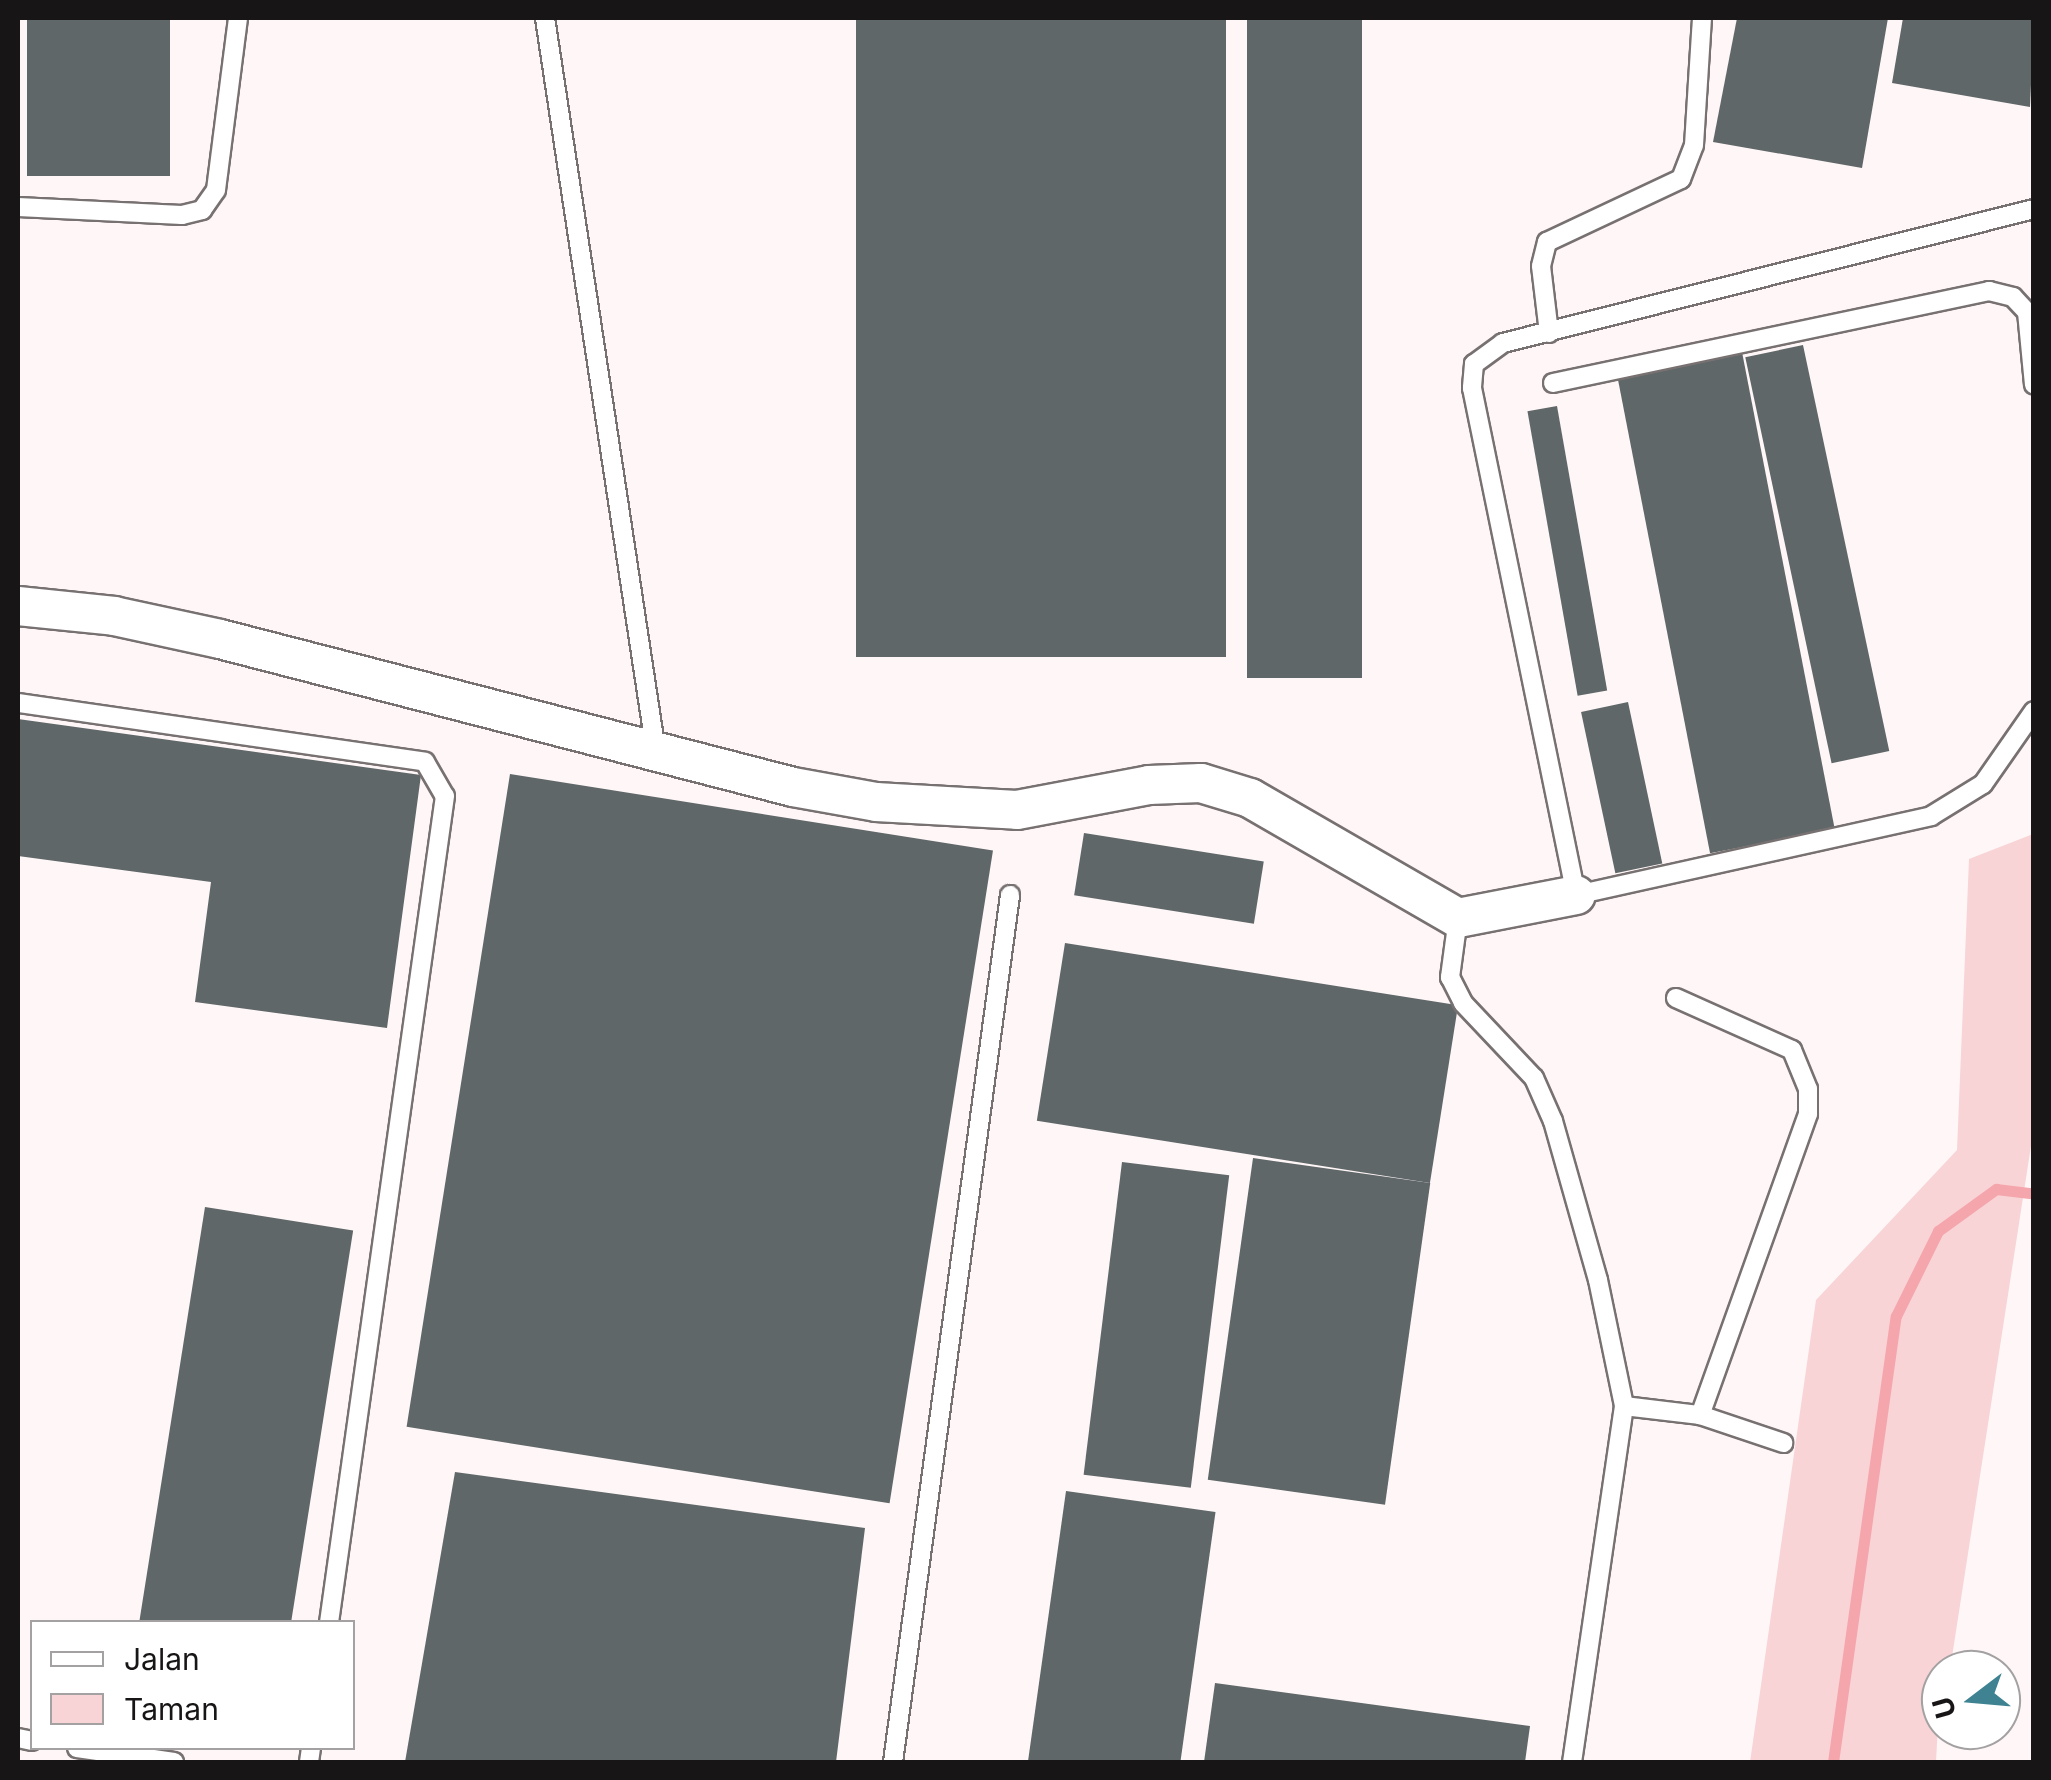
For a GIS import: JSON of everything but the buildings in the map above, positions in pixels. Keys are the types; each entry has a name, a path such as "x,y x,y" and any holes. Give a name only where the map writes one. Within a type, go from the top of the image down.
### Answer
{"street":[{"path":"18,606 114,616 220,639 793,786 970,810 1016,810 1149,785 1201,783 1281,814 1458,918 1576,895"}],"lane":[{"path":"18,207 182,215 202,210 216,190 238,18"},
{"path":"545,18 656,752"},
{"path":"1548,333 1541,266 1547,242 1681,179 1694,145 1702,18"},
{"path":"2034,209 1487,350 1474,364 1472,388 1576,895 1931,816 1983,784 2034,710"},
{"path":"1554,383 1989,291 2012,296 2027,312 2034,385"},
{"path":"18,704 424,762 445,796 329,1620"},
{"path":"893,1762 1010,895"},
{"path":"1458,918 1450,977 1463,1003 1534,1078 1553,1121 1598,1280 1624,1406 1572,1762"},
{"path":"1676,998 1792,1050 1808,1089 1808,1114 1700,1415"},
{"path":"1624,1406 1700,1415 1783,1443"},
{"path":"91,1750 174,1762"}],"green space":[{"path":"2033,834 2031,1146 1953,1650 1921,1650 1921,1750 1937,1750 1936,1762 1750,1762 1816,1300 1957,1150 1969,859"}],"waterway":[{"path":"1833,1762 1896,1316 1938,1231 1996,1189 2034,1194"}]}
